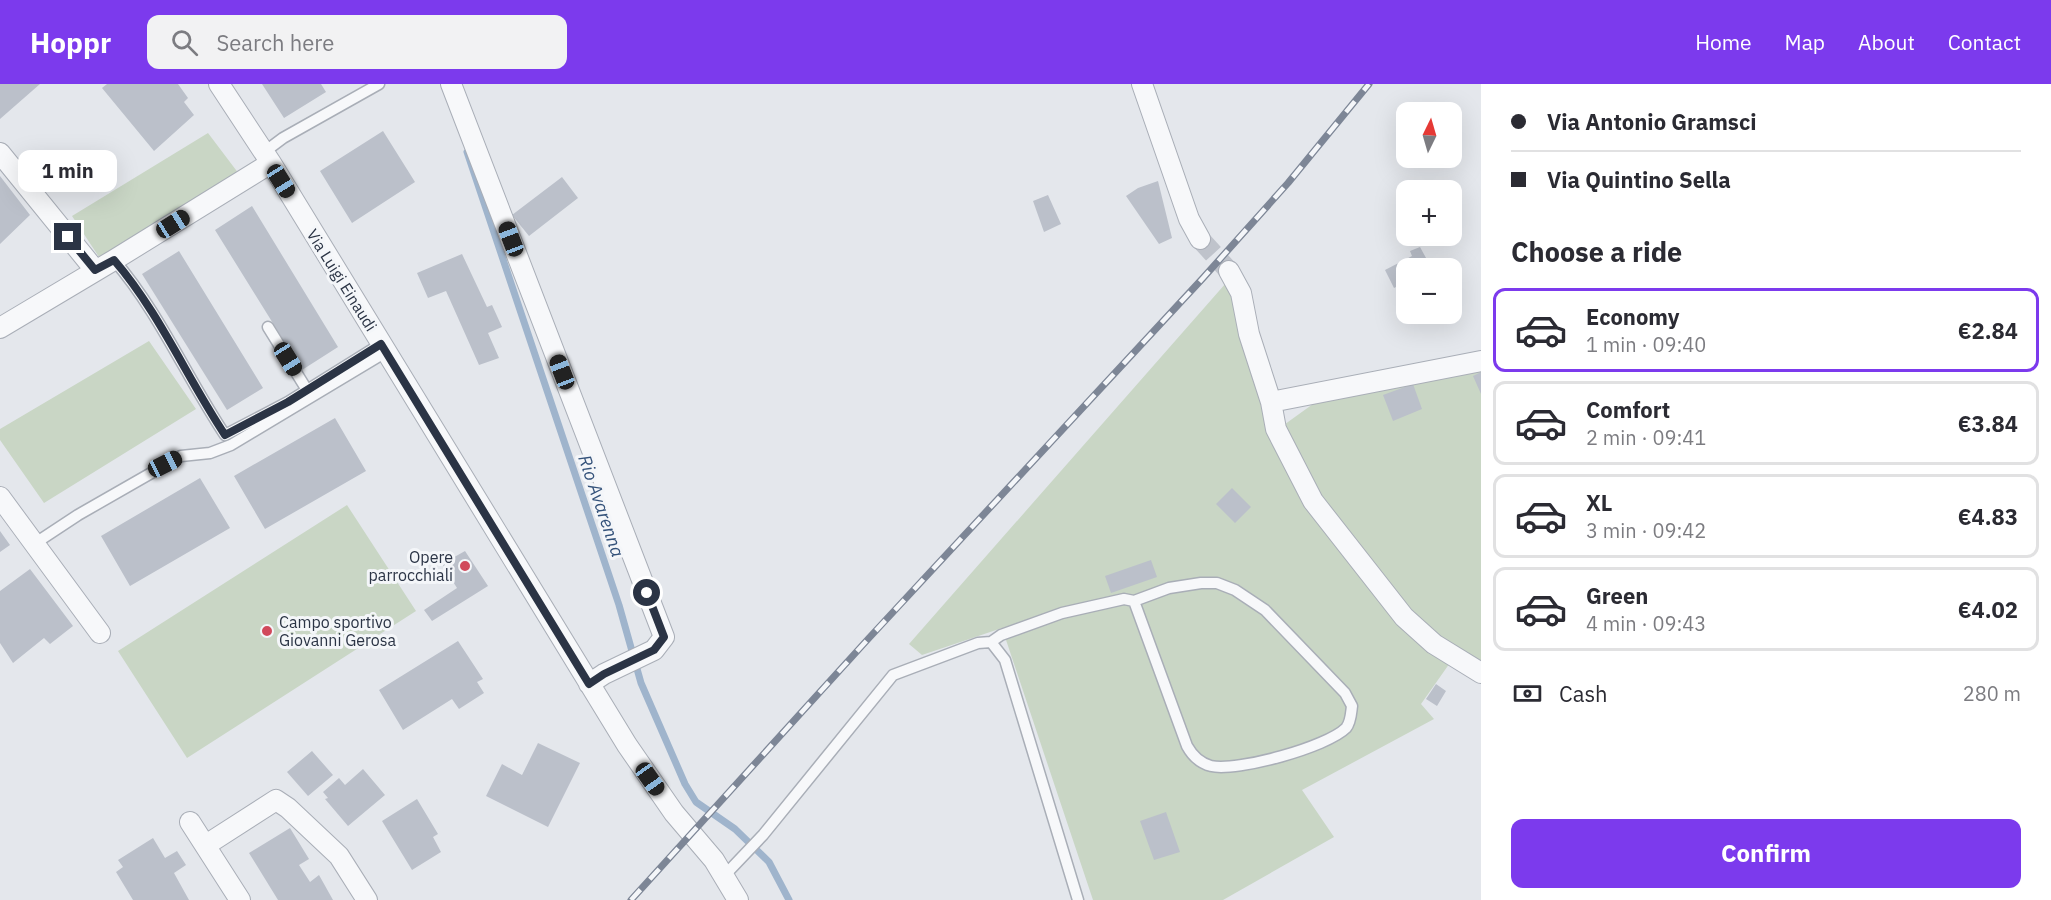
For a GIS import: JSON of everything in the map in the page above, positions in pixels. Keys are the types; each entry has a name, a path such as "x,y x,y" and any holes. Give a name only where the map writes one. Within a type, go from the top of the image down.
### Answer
{"street":[{"name":"Via Luigi Einaudi","path":"219,84 383,348 597,679 633,755 674,813 714,860 738,900"},
{"path":"451,84 664,637 654,650 597,679"},
{"path":"1142,84 1189,219 1200,239"},
{"path":"0,153 95,270"},
{"path":"0,328 114,260 267,158"},
{"path":"1229,271 1241,293 1249,334 1271,402 1276,429 1313,501 1404,617 1434,644 1481,673"},
{"path":"1271,402 1481,361"},
{"path":"0,496 100,633"},
{"path":"206,845 276,800 288,808 339,856 367,900"},
{"path":"190,822 240,900"}],"lane":[{"path":"267,158 283,138 379,84"},
{"path":"114,260 135,284 205,406 225,435 383,348"},
{"path":"268,327 307,390"},
{"path":"34,544 78,515 173,460 181,456 210,453 231,445 383,348"},
{"path":"724,876 748,853 894,675 978,643 991,642 1001,635 1062,613 1124,599 1134,601 1169,588 1201,583 1217,583 1235,590 1265,610 1345,693 1352,706 1348,726 1340,733 1315,745 1261,762 1218,767 1200,761 1187,746 1134,601"},
{"path":"991,642 1005,660 1078,900"}],"green space":[{"path":"208,133 239,174 101,260 72,216"},
{"path":"1226,283 1304,495 1452,660 1421,704 1434,719 1302,790 1334,837 1223,900 1093,900 1002,628 922,655 909,644"},
{"path":"149,341 196,409 44,503 0,440 0,429"},
{"path":"1481,367 1481,667 1408,613 1317,492 1281,427 1313,404"},
{"name":"Campo sportivo Giovanni Gerosa","path":"347,505 416,611 187,758 118,651"}],"building":[{"path":"0,84 40,84 0,119"},
{"path":"107,84 178,84 188,98 184,102 194,115 154,151 102,88"},
{"path":"262,84 321,84 326,92 284,118"},
{"path":"383,131 415,182 352,223 320,171"},
{"path":"0,176 30,215 0,244"},
{"path":"562,177 578,198 529,236 512,215"},
{"path":"1158,181 1172,238 1159,244 1126,196 1138,188"},
{"path":"1048,195 1061,224 1044,232 1033,201"},
{"path":"252,206 338,347 302,370 215,230"},
{"path":"1420,247 1426,258 1408,258 1412,256 1410,251"},
{"path":"179,251 263,388 227,410 142,274"},
{"path":"462,254 487,307 492,305 502,327 488,333 499,358 479,365 446,291 428,298 417,273"},
{"path":"1396,264 1396,287 1394,288 1385,270"},
{"path":"1481,372 1481,394 1473,376"},
{"path":"1413,384 1422,409 1393,421 1383,395"},
{"path":"335,418 366,471 265,529 234,476"},
{"path":"200,478 230,528 130,586 101,536"},
{"path":"1232,488 1251,507 1235,523 1216,504"},
{"path":"0,531 10,545 0,552"},
{"path":"465,551 488,586 432,621 424,610 457,588 442,564"},
{"path":"1151,560 1157,577 1111,593 1105,576"},
{"path":"30,569 73,626 50,644 44,638 13,663 0,643 0,591"},
{"path":"458,641 483,679 477,682 484,693 459,709 452,699 403,730 379,690"},
{"path":"1436,684 1446,691 1437,706 1426,699"},
{"path":"538,743 580,763 548,827 486,796 502,764 522,775"},
{"path":"312,751 333,775 308,796 287,772"},
{"path":"363,769 385,795 348,826 325,799 328,798 323,792 339,778 345,785"},
{"path":"417,799 438,834 433,837 441,852 412,870 382,821"},
{"path":"1166,812 1180,852 1154,860 1140,821"},
{"path":"290,828 309,859 299,865 310,882 319,875 333,900 278,900 249,853"},
{"path":"153,838 165,858 177,851 186,865 174,873 189,900 133,900 116,872 123,867 118,860"}],"waterway":[{"name":"Rio Avarenna","path":"467,152 619,605 641,683 685,784 696,802 735,829 769,862 789,900"}],"tunnel":[{"path":"1200,239 1229,271"}],"railway":[{"path":"631,900 869,638 1203,278 1288,183 1369,84"}],"place":[{"name":"Opere parrocchiali","path":"465,566"},
{"name":"Campo sportivo Giovanni Gerosa","path":"267,631"}],"route":[{"path":"68,237 95,270 114,260 135,284 205,406 225,435 288,402 381,344 589,684 604,674 654,650 664,637 647,593"}]}
